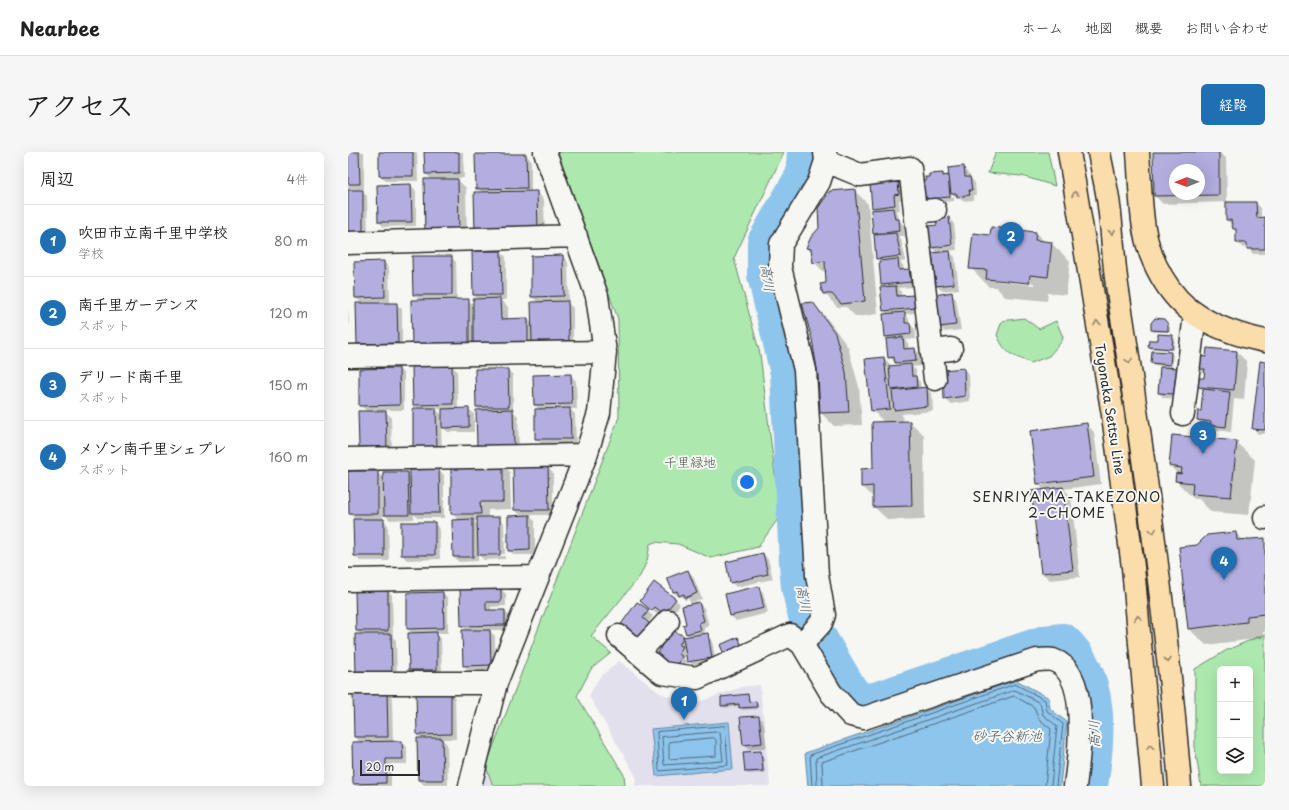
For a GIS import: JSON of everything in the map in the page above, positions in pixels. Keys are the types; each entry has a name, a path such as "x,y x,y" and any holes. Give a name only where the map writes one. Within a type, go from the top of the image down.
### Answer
{"main road":[{"name":"Toyonaka Settsu Line","path":"1068,152 1113,415 1133,567 1153,786"},
{"name":"Toyonaka Settsu Line","path":"1099,152 1109,205 1117,285 1158,564 1175,718 1180,786"},
{"path":"1138,152 1144,230 1155,266 1172,293 1195,314 1218,327 1265,341"}],"street":[{"path":"470,786 496,683 586,455 599,413 605,352 597,296 545,152"},
{"path":"803,642 821,623 824,615 817,575 805,370 780,267 781,244 818,182 826,156 860,175 910,164 925,211 942,350 935,379"},
{"path":"348,243 576,236"},
{"path":"1183,414 1195,314"},
{"path":"348,356 605,352"},
{"path":"348,459 586,455"},
{"path":"348,580 537,578"},
{"path":"638,653 668,621"},
{"path":"619,636 662,673 697,678 790,635 803,642 831,693 851,715 864,718 1037,660 1052,660 1064,668 1075,686 1081,739 1075,786"},
{"path":"348,683 496,683"}],"shaded area":[{"path":"619,661 658,692 680,701 695,703 742,687 760,685 770,786 635,786 636,776 589,696 598,679"},
{"path":"486,766 493,786 481,786"}],"green space":[{"name":"千里緑地","path":"558,152 784,152 734,258 760,354 780,516 758,547 711,558 678,544 655,542 650,544 647,561 640,576 591,636 611,653 591,669 577,696 624,775 625,786 493,786 486,766 619,417 618,319"},
{"path":"996,152 1048,152 1055,186 1022,176 988,173"},
{"path":"1024,318 1039,329 1056,321 1063,337 1062,341 1049,356 1031,363 1010,354 1003,347 997,335 1002,321"},
{"path":"1265,634 1265,786 1201,786 1195,748 1195,669 1227,650"}],"water":[{"name":"砂子谷新池","path":"1016,680 1049,698 1050,709 1067,722 1060,786 808,786 805,753"},
{"path":"729,722 733,769 656,776 651,729"}],"building":[{"path":"348,152 359,152 360,184 348,184"},
{"path":"379,152 413,152 413,176 379,176"},
{"path":"424,152 459,152 459,173 425,174"},
{"path":"1153,152 1219,152 1219,195 1205,195 1205,164 1169,164 1169,196 1154,196"},
{"path":"475,154 526,154 527,188 476,189"},
{"path":"964,166 965,177 970,177 972,190 969,190 970,195 957,197 957,194 951,194 948,168"},
{"path":"943,173 943,176 948,175 950,197 927,199 927,197 924,197 922,181 926,181 925,177 929,177 929,174"},
{"path":"424,179 458,179 459,232 425,233"},
{"path":"898,181 899,194 894,195 895,205 872,208 870,184"},
{"path":"411,184 412,222 378,222 377,185"},
{"path":"855,189 865,301 841,304 832,294 823,294 820,284 826,283 825,261 813,263 811,249 806,248 811,237 819,228 818,208 830,191"},
{"path":"348,190 363,190 363,233 348,233"},
{"path":"537,191 538,230 475,231 474,192"},
{"path":"1226,202 1256,202 1257,218 1265,217 1265,249 1247,249 1247,243 1236,243 1236,229 1233,229 1231,220 1226,220"},
{"path":"893,208 895,219 899,219 900,231 873,234 871,210"},
{"path":"949,217 952,245 931,248 928,226 937,225 936,219"},
{"path":"991,227 1036,232 1035,240 1052,242 1048,277 1030,275 1029,283 986,279 987,270 969,269 973,233 990,235"},
{"path":"896,233 901,256 876,259 874,235"},
{"path":"472,251 501,251 502,295 473,295"},
{"path":"950,251 954,284 936,286 932,253"},
{"path":"563,255 564,296 531,297 531,256"},
{"path":"412,256 452,256 452,295 413,295"},
{"path":"898,259 899,270 909,269 911,282 881,285 879,261"},
{"path":"384,261 385,297 355,298 354,262"},
{"path":"896,286 897,296 915,295 917,308 883,311 880,287"},
{"path":"952,292 956,325 939,327 935,295"},
{"path":"500,298 501,319 528,318 528,344 473,345 473,299"},
{"path":"469,299 469,344 412,345 411,300"},
{"path":"568,301 569,341 532,342 531,302"},
{"path":"813,302 835,333 846,372 849,412 820,413 818,375 812,339 802,303"},
{"path":"356,303 397,303 398,343 357,344"},
{"path":"905,312 905,323 910,323 911,334 885,337 883,314"},
{"path":"1155,318 1164,319 1168,324 1168,331 1151,330 1151,323"},
{"path":"1158,334 1173,335 1172,349 1148,347 1149,340 1158,340"},
{"path":"903,337 904,349 915,348 916,361 895,363 894,357 888,358 886,339"},
{"path":"1207,348 1237,351 1234,390 1198,387 1199,378 1204,378 1205,369 1198,369 1199,356 1206,357"},
{"path":"1152,351 1171,352 1170,365 1151,363"},
{"path":"884,357 890,409 871,411 865,359"},
{"path":"1260,361 1265,362 1265,430 1252,429"},
{"path":"911,364 912,376 916,376 917,387 891,390 889,366"},
{"path":"452,365 453,404 413,405 412,366"},
{"path":"1160,367 1179,368 1178,380 1175,380 1174,394 1158,393"},
{"path":"399,368 400,405 359,406 359,369"},
{"path":"964,368 965,396 944,399 943,370"},
{"path":"475,369 508,369 509,407 476,407"},
{"path":"571,374 572,404 534,405 533,375"},
{"path":"927,387 928,406 894,410 892,391"},
{"path":"1203,389 1230,392 1226,427 1210,425 1211,422 1197,420 1198,411 1201,411"},
{"path":"413,408 436,408 437,449 413,449"},
{"path":"469,408 469,427 442,428 442,409"},
{"path":"570,408 571,439 535,439 535,409"},
{"path":"513,409 514,445 477,446 476,410"},
{"path":"358,411 386,411 387,447 359,447"},
{"path":"910,421 912,506 873,507 873,486 861,487 861,469 873,468 872,422"},
{"path":"1087,423 1094,477 1037,484 1030,431"},
{"path":"1172,435 1237,441 1231,497 1192,494 1193,483 1175,481 1176,473 1181,474 1182,468 1169,466"},
{"path":"503,463 503,502 480,502 481,514 451,514 451,464"},
{"path":"548,466 549,510 514,510 513,467"},
{"path":"439,469 440,513 411,513 410,470"},
{"path":"348,471 378,471 378,514 349,514"},
{"path":"383,472 408,472 409,515 384,515"},
{"path":"1063,487 1073,570 1041,573 1031,491"},
{"path":"530,515 530,550 508,551 508,516"},
{"path":"477,517 500,517 500,555 478,555"},
{"path":"353,519 384,519 384,556 354,556"},
{"path":"473,519 473,557 453,557 452,520"},
{"path":"401,522 435,522 435,555 401,555"},
{"path":"1236,532 1237,540 1265,538 1265,614 1247,616 1247,622 1188,629 1179,547 1197,545 1207,535"},
{"path":"763,553 768,574 730,583 726,562"},
{"path":"688,570 697,593 685,598 684,594 679,596 677,591 673,592 667,578"},
{"path":"654,582 676,599 664,614 655,607 652,611 640,601"},
{"path":"759,586 764,608 730,616 725,594"},
{"path":"501,587 501,602 486,602 486,610 505,610 505,625 461,626 460,588"},
{"path":"388,589 388,631 356,631 355,590"},
{"path":"443,592 444,628 407,629 407,593"},
{"path":"637,602 649,610 643,618 650,624 639,639 619,627"},
{"path":"699,602 704,621 699,623 701,630 686,634 683,625 686,624 682,606"},
{"path":"670,629 684,636 679,645 683,646 679,654 682,656 677,667 656,657"},
{"path":"462,630 490,630 491,665 463,666"},
{"path":"437,632 437,670 409,670 408,633"},
{"path":"708,633 712,658 687,662 683,637"},
{"path":"355,634 391,634 392,673 356,674"},
{"path":"738,637 742,646 724,654 720,645"},
{"path":"387,692 388,737 354,737 353,693"},
{"path":"416,692 451,692 451,734 417,735"},
{"path":"748,694 749,702 756,701 757,707 739,708 739,704 721,706 721,697"},
{"path":"759,716 762,743 743,745 740,717"},
{"path":"417,738 442,738 443,780 418,780"},
{"path":"402,741 403,759 386,759 386,783 353,784 352,742"},
{"path":"761,751 763,771 745,772 743,752"}],"waterway":[{"name":"高川","path":"805,152 803,176 765,242 765,275 788,373 797,564 799,587 806,616 851,692 861,701 875,700 1045,643 1063,641 1076,656 1085,672 1091,690 1096,728 1090,786"}],"place":[{"name":"南千里ガーデンズ","path":"1011,255"},
{"name":"デリード南千里","path":"1203,454"},
{"name":"メゾン南千里シェプレ","path":"1224,580"},
{"name":"吹田市立南千里中学校","path":"684,720"}],"district":[{"name":"SENRIYAMA-TAKEZONO 2-CHOME","path":"1067,506"}]}
